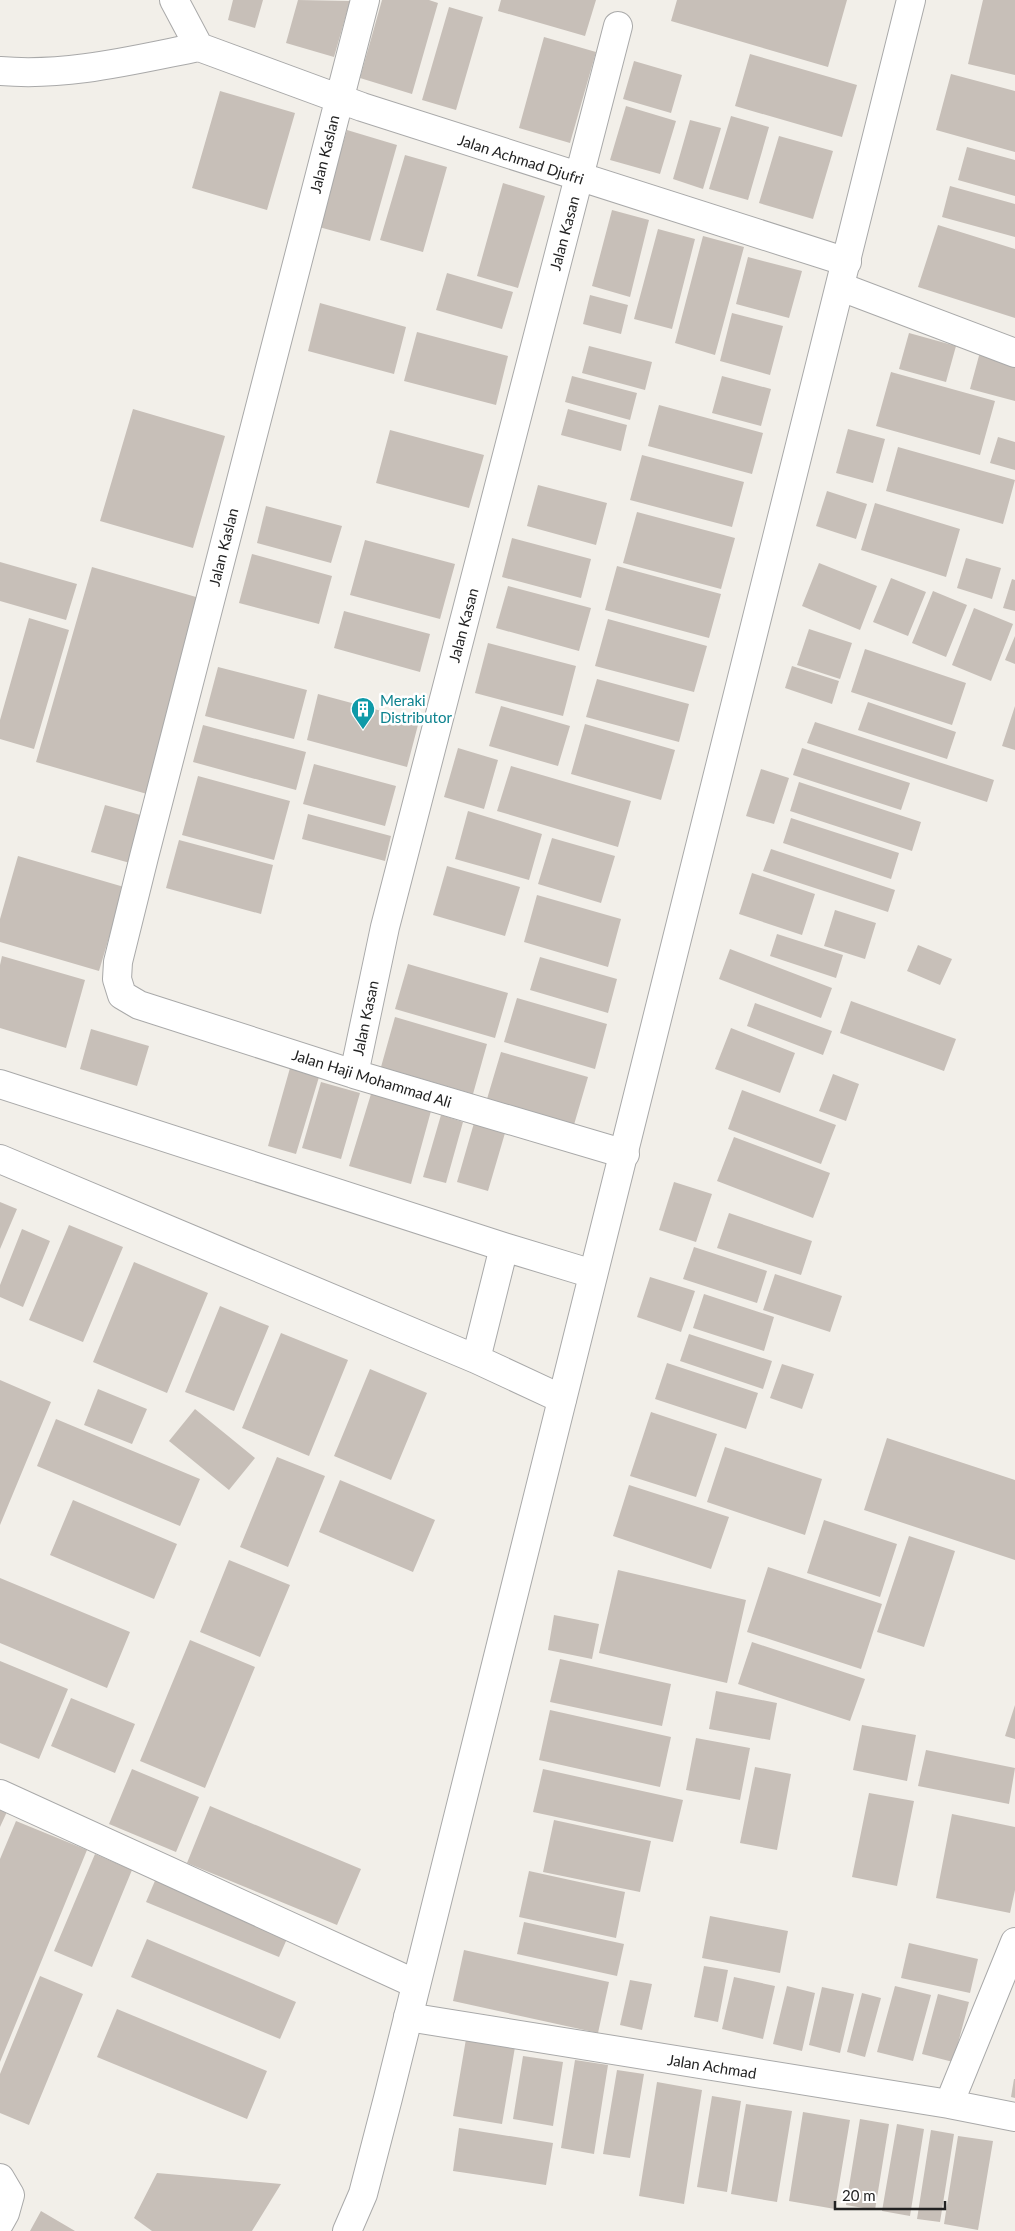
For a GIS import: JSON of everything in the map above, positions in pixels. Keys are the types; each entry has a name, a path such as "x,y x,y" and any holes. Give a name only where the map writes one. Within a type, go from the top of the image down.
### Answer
{"street":[{"path":"0,71 29,74 83,69 199,47 174,0"},
{"name":"Jalan Kaslan","path":"122,995 117,979 118,962 338,98 365,0"},
{"path":"347,2231 364,2194 911,0"},
{"name":"Jalan Kasan","path":"354,1074 385,927 618,26"},
{"name":"Jalan Achmad Djufri","path":"199,47 338,98 579,177 844,274 1015,353"},
{"name":"Jalan Haji Mohammad Ali","path":"122,995 139,1005 354,1074 624,1154"},
{"path":"0,1084 504,1248 593,1274"},
{"path":"0,1159 476,1359 562,1398"},
{"path":"476,1359 504,1248"},
{"path":"0,1794 416,1984"},
{"path":"949,2104 1015,1942"},
{"name":"Jalan Achmad","path":"408,2017 1015,2116"},
{"path":"0,2178 10,2195 5,2213 0,2222"}],"building":[{"path":"233,0 263,0 255,28 228,20"},
{"path":"298,0 350,1 334,57 286,43"},
{"path":"382,0 429,0 438,3 412,94 360,78"},
{"path":"501,0 596,0 585,36 498,11"},
{"path":"677,0 847,0 828,67 671,21"},
{"path":"983,0 1015,0 1015,75 968,64"},
{"path":"449,7 483,17 456,110 422,100"},
{"path":"544,37 596,52 570,143 519,128"},
{"path":"750,54 857,85 842,137 735,106"},
{"path":"634,61 682,75 671,113 623,99"},
{"path":"951,74 1015,91 1015,152 936,130"},
{"path":"220,91 295,113 267,210 192,188"},
{"path":"626,106 676,121 660,174 610,160"},
{"path":"731,116 769,127 748,200 709,189"},
{"path":"690,120 721,128 703,189 673,179"},
{"path":"347,130 397,145 370,241 319,227"},
{"path":"779,136 833,151 813,219 759,203"},
{"path":"967,147 1015,160 1015,196 958,180"},
{"path":"405,155 447,167 423,252 380,240"},
{"path":"503,183 545,196 518,288 477,276"},
{"path":"950,186 1015,204 1015,237 942,217"},
{"path":"612,210 649,220 630,297 592,286"},
{"path":"938,225 1015,249 1015,318 918,287"},
{"path":"658,229 695,239 672,329 634,319"},
{"path":"703,236 744,247 715,355 675,343"},
{"path":"748,257 802,271 789,318 736,304"},
{"path":"447,273 513,292 502,329 436,310"},
{"path":"590,295 628,305 621,334 583,324"},
{"path":"320,303 406,327 394,374 308,351"},
{"path":"732,313 783,326 770,375 720,361"},
{"path":"417,332 508,356 496,405 404,381"},
{"path":"909,333 956,346 946,382 899,369"},
{"path":"589,346 652,362 645,390 582,373"},
{"path":"980,352 1015,362 1015,401 970,389"},
{"path":"891,372 995,401 980,455 876,426"},
{"path":"572,376 637,393 630,420 565,402"},
{"path":"722,376 771,389 761,426 712,413"},
{"path":"659,405 763,433 752,474 648,446"},
{"path":"133,409 225,436 193,548 100,521"},
{"path":"568,409 627,425 621,451 561,435"},
{"path":"848,429 885,439 873,483 836,473"},
{"path":"390,430 484,455 469,508 376,483"},
{"path":"998,437 1015,442 1015,470 990,463"},
{"path":"898,447 1015,480 1003,524 886,491"},
{"path":"642,455 744,482 732,527 630,500"},
{"path":"538,485 607,503 596,545 527,526"},
{"path":"827,491 867,504 856,539 816,526"},
{"path":"875,503 960,529 946,577 861,550"},
{"path":"266,506 342,526 331,563 257,543"},
{"path":"637,512 735,538 721,589 623,563"},
{"path":"512,538 591,559 581,598 502,577"},
{"path":"365,540 455,564 440,619 350,595"},
{"path":"252,554 332,576 319,624 239,603"},
{"path":"966,558 1001,568 992,599 957,588"},
{"path":"0,562 77,584 66,620 0,601"},
{"path":"819,563 877,586 860,630 802,606"},
{"path":"617,566 721,594 709,638 605,610"},
{"path":"92,567 203,599 147,794 36,762"},
{"path":"891,578 926,592 908,636 873,622"},
{"path":"1012,579 1015,580 1015,611 1003,608"},
{"path":"508,586 591,608 579,651 496,628"},
{"path":"933,591 967,605 946,657 912,643"},
{"path":"974,608 1013,624 991,681 952,665"},
{"path":"344,611 430,634 420,672 334,648"},
{"path":"29,618 69,630 34,749 0,739 0,720"},
{"path":"608,619 707,646 694,692 595,666"},
{"path":"809,629 852,643 840,679 797,665"},
{"path":"1015,636 1015,664 1005,660"},
{"path":"488,643 576,666 563,716 475,693"},
{"path":"865,649 966,683 952,725 851,692"},
{"path":"792,666 839,681 832,704 785,688"},
{"path":"218,667 307,690 294,739 205,716"},
{"path":"597,679 689,704 679,742 586,717"},
{"name":"Meraki Distributor","path":"318,694 419,721 407,767 307,740"},
{"path":"868,702 956,732 947,759 858,730"},
{"path":"501,706 570,726 558,766 489,746"},
{"path":"1015,706 1015,750 1002,746"},
{"path":"815,722 994,780 987,802 807,743"},
{"path":"585,724 675,750 661,800 571,774"},
{"path":"203,725 306,752 296,790 193,762"},
{"path":"458,748 498,760 484,809 444,797"},
{"path":"802,748 910,783 901,810 793,775"},
{"path":"314,764 396,786 385,826 303,804"},
{"path":"511,766 631,801 618,847 497,811"},
{"path":"761,769 789,778 774,824 746,816"},
{"path":"198,776 290,801 274,860 182,835"},
{"path":"799,782 921,822 912,851 790,811"},
{"path":"105,805 144,816 130,863 91,852"},
{"path":"468,811 542,834 529,880 455,859"},
{"path":"308,814 391,836 385,861 302,839"},
{"path":"791,818 899,853 891,879 783,843"},
{"path":"552,838 615,856 601,903 538,884"},
{"path":"179,840 273,865 261,914 166,888"},
{"path":"771,849 895,890 888,912 763,871"},
{"path":"18,856 124,887 99,971 0,942 0,919"},
{"path":"447,866 520,887 505,936 433,915"},
{"path":"752,873 815,894 802,935 739,914"},
{"path":"537,895 621,919 608,967 524,942"},
{"path":"835,910 876,923 865,959 824,946"},
{"path":"777,934 843,955 836,978 770,956"},
{"path":"918,945 952,959 940,985 907,971"},
{"path":"730,949 832,988 821,1018 719,979"},
{"path":"2,956 85,980 66,1048 0,1028 0,965"},
{"path":"540,957 617,979 608,1013 530,990"},
{"path":"408,964 508,993 495,1038 395,1009"},
{"path":"517,998 607,1024 595,1069 504,1042"},
{"path":"851,1001 956,1039 944,1071 840,1033"},
{"path":"755,1003 832,1031 823,1055 747,1026"},
{"path":"395,1017 487,1044 473,1094 381,1067"},
{"path":"731,1028 795,1053 780,1093 715,1069"},
{"path":"91,1029 149,1046 137,1086 80,1069"},
{"path":"501,1052 588,1077 571,1135 484,1109"},
{"path":"290,1068 319,1077 296,1154 268,1146"},
{"path":"833,1074 859,1084 846,1121 819,1111"},
{"path":"321,1082 360,1093 341,1159 302,1148"},
{"path":"742,1090 836,1125 821,1164 728,1129"},
{"path":"371,1094 431,1111 411,1184 349,1166"},
{"path":"441,1115 463,1122 446,1183 423,1177"},
{"path":"474,1123 505,1133 488,1191 457,1182"},
{"path":"734,1137 830,1173 813,1218 717,1181"},
{"path":"674,1182 712,1194 696,1242 659,1230"},
{"path":"0,1202 17,1209 0,1249"},
{"path":"729,1213 812,1241 801,1275 717,1248"},
{"path":"69,1225 123,1247 83,1342 29,1320"},
{"path":"22,1229 50,1241 23,1307 0,1297 0,1285"},
{"path":"694,1247 767,1271 757,1303 683,1279"},
{"path":"134,1262 208,1293 167,1393 93,1362"},
{"path":"775,1274 842,1296 830,1332 763,1310"},
{"path":"650,1277 695,1291 681,1332 637,1317"},
{"path":"704,1294 774,1317 764,1351 693,1328"},
{"path":"220,1306 269,1326 234,1411 185,1392"},
{"path":"281,1333 348,1360 309,1456 242,1428"},
{"path":"689,1334 772,1361 763,1389 680,1361"},
{"path":"667,1363 758,1393 746,1429 655,1399"},
{"path":"782,1364 814,1374 802,1409 770,1398"},
{"path":"370,1369 427,1393 391,1480 334,1456"},
{"path":"0,1380 51,1402 0,1525"},
{"path":"98,1389 147,1409 132,1444 84,1425"},
{"path":"195,1409 255,1458 229,1490 169,1441"},
{"path":"651,1412 717,1434 696,1497 630,1476"},
{"path":"56,1419 200,1479 180,1526 37,1466"},
{"path":"887,1438 1015,1480 1015,1560 864,1510"},
{"path":"725,1447 822,1479 805,1535 707,1502"},
{"path":"277,1457 325,1476 288,1567 240,1547"},
{"path":"340,1480 435,1520 413,1572 319,1532"},
{"path":"629,1485 729,1517 711,1569 613,1536"},
{"path":"73,1500 177,1544 154,1599 50,1555"},
{"path":"824,1520 897,1544 880,1597 807,1573"},
{"path":"909,1536 955,1551 924,1647 877,1632"},
{"path":"229,1560 290,1585 260,1657 200,1632"},
{"path":"768,1567 882,1604 861,1669 747,1632"},
{"path":"618,1570 746,1600 727,1683 599,1653"},
{"path":"0,1578 130,1632 107,1688 0,1643"},
{"path":"554,1615 599,1624 592,1659 548,1650"},
{"path":"190,1640 255,1667 205,1788 140,1761"},
{"path":"752,1642 865,1679 850,1721 738,1684"},
{"path":"560,1659 671,1684 662,1726 550,1702"},
{"path":"0,1661 68,1689 39,1759 0,1743"},
{"path":"716,1691 777,1703 770,1740 709,1729"},
{"path":"71,1698 135,1724 115,1773 51,1746"},
{"path":"1015,1705 1015,1739 1005,1736"},
{"path":"550,1710 671,1737 660,1787 539,1760"},
{"path":"862,1725 916,1735 907,1781 853,1770"},
{"path":"696,1738 750,1748 740,1800 686,1790"},
{"path":"926,1750 1015,1768 1009,1804 918,1786"},
{"path":"755,1767 791,1774 777,1850 740,1843"},
{"path":"132,1769 199,1797 176,1852 109,1824"},
{"path":"543,1769 683,1800 673,1842 533,1812"},
{"path":"869,1793 914,1801 897,1886 852,1877"},
{"path":"0,1798 11,1803 0,1827"},
{"path":"210,1806 361,1869 337,1925 187,1863"},
{"path":"952,1814 1015,1827 1015,1890 1010,1913 936,1898"},
{"path":"554,1820 651,1841 640,1892 543,1872"},
{"path":"16,1821 87,1850 0,2062 0,1859"},
{"path":"95,1854 132,1870 92,1967 54,1951"},
{"path":"529,1871 625,1892 616,1938 519,1917"},
{"path":"157,1876 290,1932 279,1957 146,1902"},
{"path":"710,1916 788,1931 780,1973 702,1958"},
{"path":"524,1922 624,1944 617,1976 517,1954"},
{"path":"147,1939 296,2002 280,2039 131,1977"},
{"path":"909,1943 978,1959 970,1993 901,1978"},
{"path":"464,1950 609,1982 598,2033 453,2001"},
{"path":"704,1966 728,1970 718,2022 694,2017"},
{"path":"40,1976 83,1994 29,2125 0,2113 0,2074"},
{"path":"734,1977 775,1986 763,2039 722,2029"},
{"path":"630,1980 652,1984 642,2030 620,2025"},
{"path":"787,1986 815,1993 802,2051 773,2044"},
{"path":"895,1986 931,1995 913,2061 877,2052"},
{"path":"822,1987 854,1994 840,2053 809,2045"},
{"path":"862,1993 881,1998 865,2057 847,2052"},
{"path":"938,1994 969,2002 953,2062 922,2054"},
{"path":"117,2009 267,2071 247,2119 97,2057"},
{"path":"466,2039 515,2047 502,2124 453,2116"},
{"path":"523,2056 563,2062 553,2126 513,2119"},
{"path":"575,2060 608,2065 594,2154 561,2148"},
{"path":"617,2070 644,2074 630,2158 603,2154"},
{"path":"1015,2079 1015,2098 1011,2097"},
{"path":"657,2082 702,2090 684,2204 639,2196"},
{"path":"712,2096 741,2101 727,2192 697,2187"},
{"path":"746,2104 792,2111 777,2202 731,2194"},
{"path":"803,2112 850,2120 835,2209 789,2201"},
{"path":"860,2119 889,2124 875,2210 846,2205"},
{"path":"897,2124 924,2129 910,2216 882,2211"},
{"path":"459,2128 553,2143 546,2185 453,2171"},
{"path":"931,2130 954,2134 940,2222 917,2219"},
{"path":"958,2136 993,2141 978,2230 944,2224"},
{"path":"157,2173 281,2184 252,2231 152,2231 134,2218"},
{"path":"41,2211 75,2231 30,2231"}],"place":[{"name":"Meraki Distributor","path":"363,730"}]}
